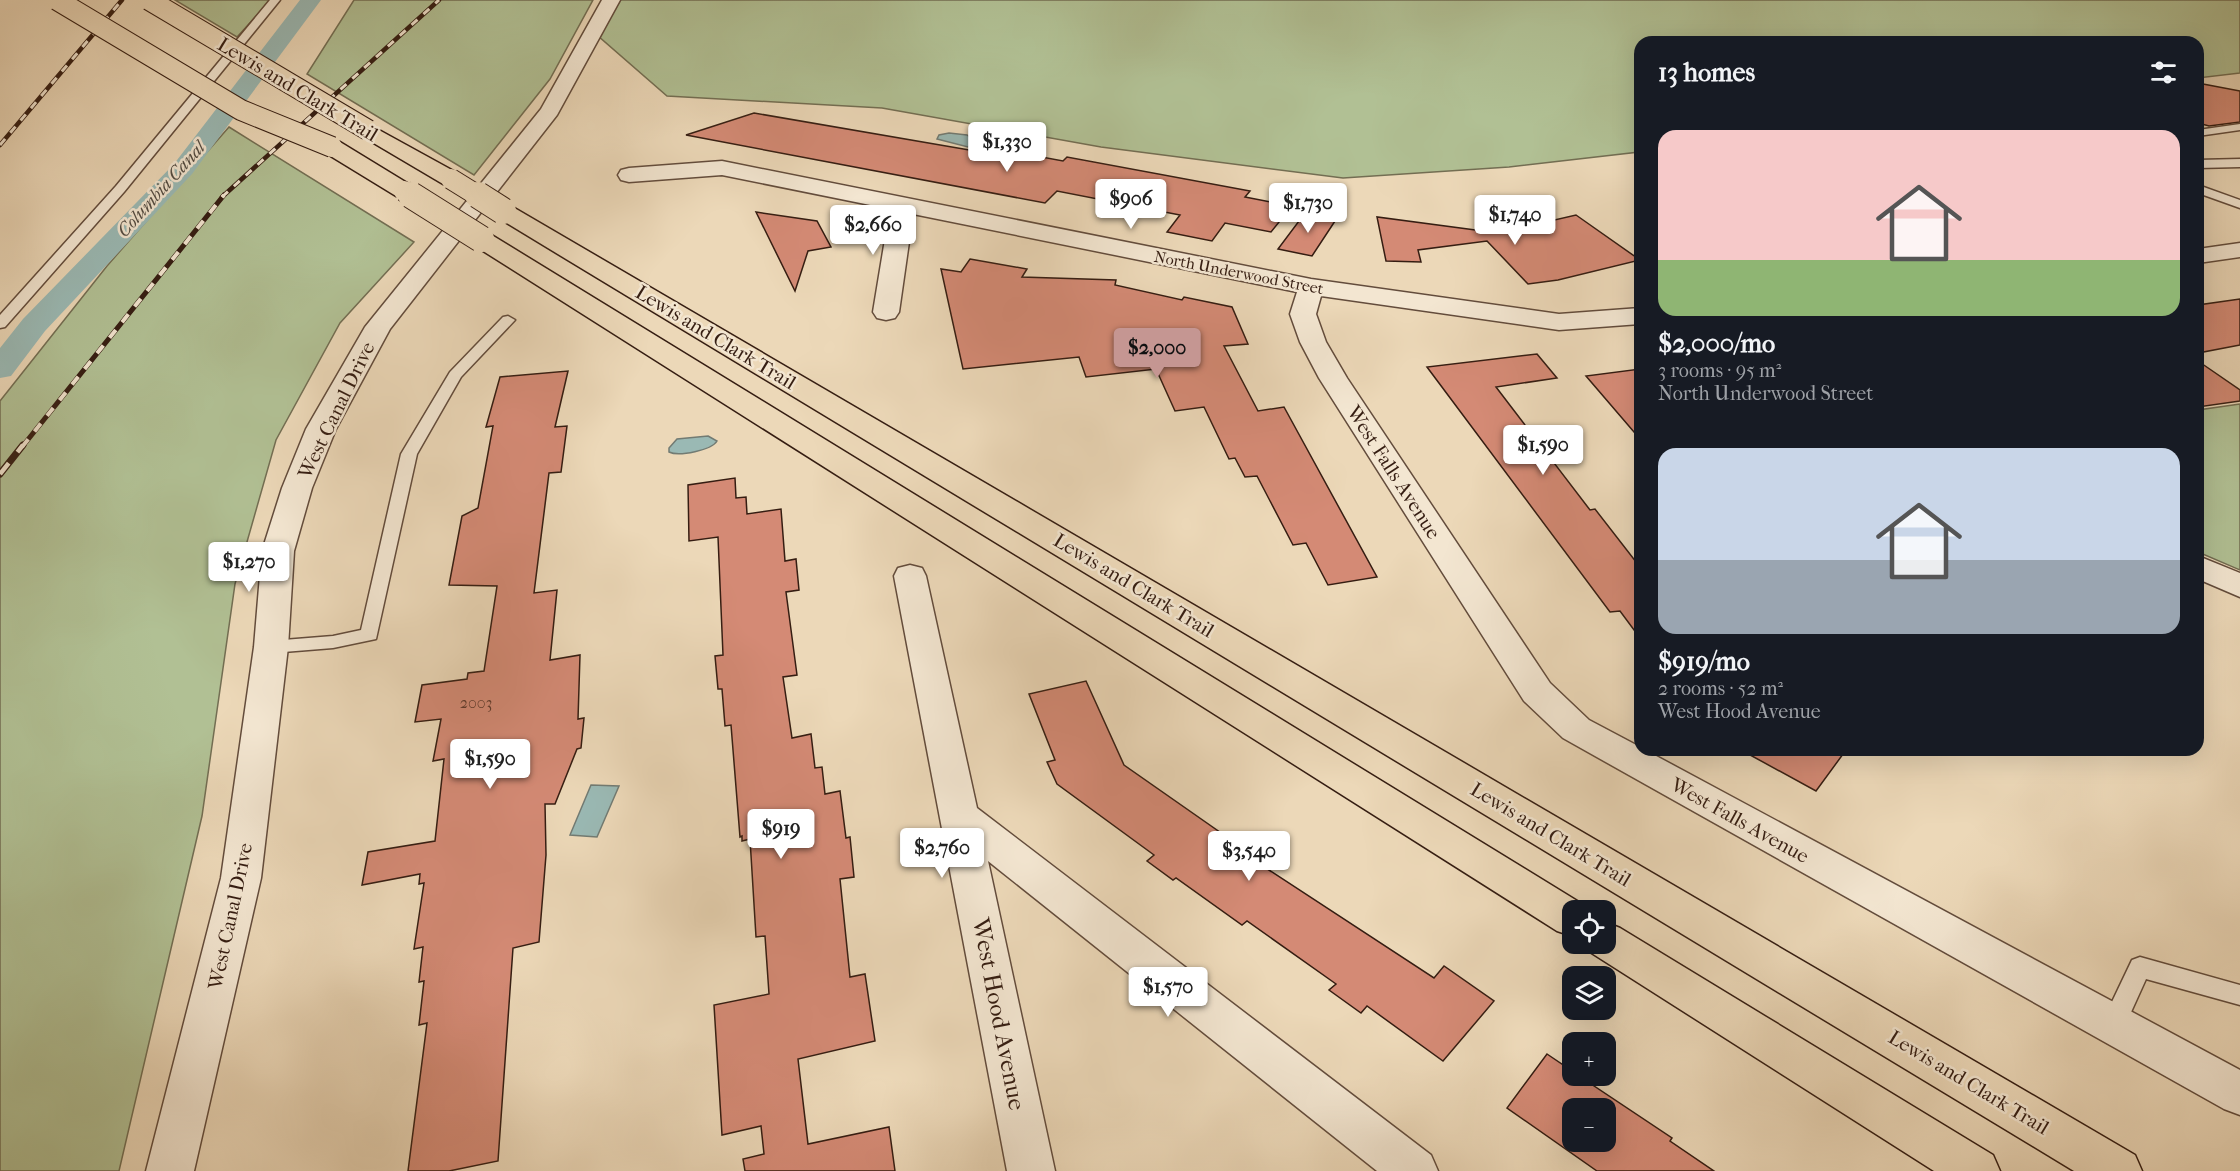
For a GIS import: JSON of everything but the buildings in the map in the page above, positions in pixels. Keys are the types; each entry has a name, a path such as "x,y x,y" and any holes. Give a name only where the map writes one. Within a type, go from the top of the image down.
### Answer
{"highway":[{"path":"57,0 241,110 332,147"},
{"name":"Lewis and Clark Trail","path":"149,0 2118,1171"},
{"name":"Lewis and Clark Trail","path":"126,18 1562,913"},
{"path":"1616,947 1977,1171"}],"street":[{"name":"West Canal Drive","path":"170,1171 242,878 271,647 278,551 301,478 321,429 378,327 550,111 610,0"},
{"name":"North Underwood Street","path":"629,175 722,168 1311,288 1559,322 1634,316"},
{"path":"886,312 902,206"},
{"path":"2204,254 2240,250"},
{"name":"West Falls Avenue","path":"1311,288 1303,314 1313,342 1333,378 1537,692 1576,729 2240,1095"},
{"path":"2204,570 2240,586"},
{"name":"West Hood Avenue","path":"910,576 1031,1171"},
{"path":"959,816 1414,1171"}],"lane":[{"path":"0,324 120,189 275,0"},
{"path":"2204,132 2240,127"},
{"path":"2204,164 2240,163"},
{"path":"2204,191 2240,204"},
{"path":"271,647 369,635 410,454 455,375 508,321"},
{"path":"2113,1025 2140,967 2240,995"}],"green space":[{"path":"175,0 271,0 237,37"},
{"path":"354,0 593,0 550,79 474,175 307,74"},
{"path":"618,0 2240,0 2240,73 2204,77 2204,36 1634,36 1634,153 1509,167 1343,178 1101,147 882,108 667,96 597,35"},
{"path":"229,127 414,242 340,323 276,440 235,584 202,816 119,1171 0,1171 0,401 107,266"},
{"path":"2240,404 2240,570 2204,555 2204,409"}],"water":[{"path":"949,133 967,135 975,141 968,147 937,139 939,135"},
{"path":"708,436 717,441 702,450 687,453 669,452 669,448 677,439"},
{"path":"591,785 619,786 597,837 570,835"}],"waterway":[{"name":"Columbia Canal","path":"0,369 34,325 183,169 311,0"}],"railway":[{"path":"0,145 122,0"},
{"path":"223,196 439,0"},
{"path":"22,447 223,196"},
{"path":"0,474 23,445"}]}
